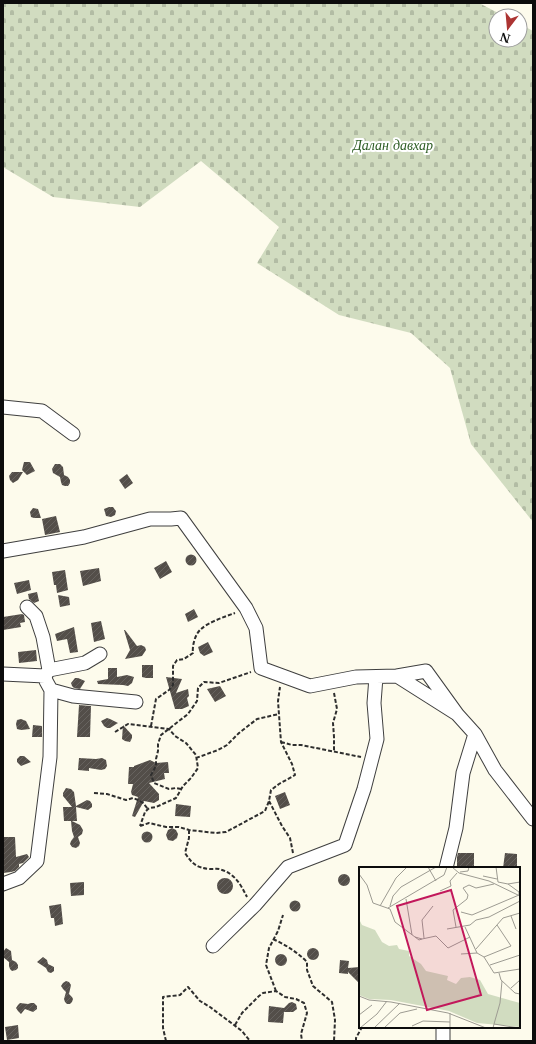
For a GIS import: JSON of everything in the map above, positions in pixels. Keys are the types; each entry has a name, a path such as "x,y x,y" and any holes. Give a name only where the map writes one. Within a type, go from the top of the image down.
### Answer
{"street":[{"path":"3,407 42,411 73,434"},
{"path":"3,551 84,537 150,519 181,518 246,608 256,628 261,668 310,686 356,676 397,676 426,671 457,714 475,734 496,770 533,819"},
{"path":"3,884 19,878 37,861 50,757 51,690 46,681 47,673 42,637 36,616 27,607"},
{"path":"3,674 47,673 85,663 100,654"},
{"path":"213,946 252,909 288,867 345,845 364,789 377,739 374,703 376,676"},
{"path":"397,676 457,714"},
{"path":"51,690 72,696 136,702"},
{"path":"446,867 456,828 463,773 475,734"},
{"path":"443,1028 443,1041"}],"path":[{"path":"150,726 156,699 169,690 173,685 173,666 177,660 184,659 193,653 192,647 200,630 214,621 246,608"},
{"path":"181,789 169,789 154,782 151,775 156,766 158,744 161,735 188,714 198,700 198,688 204,682 219,683 261,668"},
{"path":"115,732 128,724 169,729 175,736 186,743 196,755 198,768 183,786 176,798 148,809 145,812 140,826 149,823 166,827 179,827 189,830 216,833 226,832 265,811 271,790 295,776 292,764 281,742 278,701 282,676"},
{"path":"330,682 335,695 337,710 333,723 334,752"},
{"path":"196,758 227,745 238,732 257,719 279,714"},
{"path":"281,742 372,760"},
{"path":"94,793 106,794 126,800 133,798 143,803 148,809"},
{"path":"269,801 290,838 293,854 297,864"},
{"path":"189,830 189,838 185,853 191,863 204,868 221,869 234,876 243,888 252,909"},
{"path":"283,915 278,931 269,948 266,965 276,991 285,997 296,999 304,1003 307,1012 301,1034 302,1041"},
{"path":"274,939 298,953 307,962 307,970 313,986 332,1002 335,1020 334,1041"},
{"path":"166,1041 163,1028 163,997 180,995 188,987 200,1001 235,1025 250,1041"},
{"path":"235,1025 242,1013 259,996 276,991"},
{"path":"356,1041 361,1028"}],"green space":[{"name":"Далан давхар","path":"3,3 479,3 489,8 488,48 528,48 528,28 533,31 533,522 471,444 450,368 411,333 339,315 257,263 279,227 201,161 140,207 53,197 3,167"}],"building":[{"path":"24,462 30,462 35,471 27,475 22,470"},
{"path":"55,464 60,464 63,467 64,475 70,480 68,486 62,485 60,477 53,473 52,469"},
{"path":"12,472 23,472 18,480 13,483 9,476"},
{"path":"127,474 133,483 125,489 119,480"},
{"path":"113,507 116,511 115,515 111,517 106,516 104,509"},
{"path":"33,508 38,509 41,518 31,517 30,512"},
{"path":"56,516 60,532 45,535 42,519"},
{"path":"189,555 193,555 195,556 195,564 189,565 186,562 186,558"},
{"path":"166,561 172,572 160,579 154,568"},
{"path":"99,568 101,581 83,586 80,571"},
{"path":"65,570 68,590 57,593 52,572"},
{"path":"29,580 31,590 17,594 14,583"},
{"path":"37,592 39,601 34,603 29,599 28,594"},
{"path":"58,595 69,597 70,605 60,607"},
{"path":"194,609 198,617 188,622 185,614"},
{"path":"24,615 25,622 20,623 21,627 3,630 3,617"},
{"path":"101,621 105,639 94,642 91,623"},
{"path":"74,627 78,652 70,653 67,639 57,641 55,634"},
{"path":"124,630 137,646 141,645 145,647 146,650 142,656 125,659 130,650"},
{"path":"208,642 213,652 204,656 200,653 198,647"},
{"path":"36,650 37,661 19,663 18,652"},
{"path":"142,665 153,665 153,678 142,677"},
{"path":"108,668 117,668 117,677 127,675 134,677 132,683 128,686 98,684 97,681 108,679"},
{"path":"166,677 182,679 176,693 188,689 189,696 187,698 189,706 182,709 175,709"},
{"path":"75,678 85,681 80,689 72,686 71,683"},
{"path":"220,686 226,696 215,702 207,689"},
{"path":"79,705 91,706 90,737 77,737"},
{"path":"107,718 118,723 110,728 107,728 101,721"},
{"path":"21,719 26,721 30,729 17,729 17,720"},
{"path":"33,725 42,726 42,737 32,737"},
{"path":"123,725 132,735 130,742 122,739"},
{"path":"20,756 24,756 31,762 21,766 17,762 17,759"},
{"path":"79,758 102,758 106,760 107,766 105,769 101,770 89,768 89,771 78,770"},
{"path":"150,760 156,763 168,762 169,773 164,773 165,779 149,783 159,794 159,800 154,803 144,801 135,817 132,816 138,797 132,795 131,792 133,784 128,784 129,767 134,767"},
{"path":"66,788 71,789 74,792 76,806 87,800 92,804 92,807 88,810 76,807 77,821 72,821 80,825 83,830 82,834 78,837 80,843 76,848 72,847 70,844 74,837 71,821 64,821 63,807 72,807 63,796"},
{"path":"285,792 290,805 280,809 275,796"},
{"path":"176,804 191,806 190,817 175,816"},
{"path":"172,828 176,830 178,834 177,838 173,841 168,840 166,835 168,830"},
{"path":"147,831 151,833 153,837 151,841 147,843 143,841 141,837 143,833"},
{"path":"3,837 15,837 16,857 27,854 29,857 23,863 19,864 19,867 15,871 3,873"},
{"path":"458,853 474,853 474,866 457,866"},
{"path":"505,853 517,854 517,867 503,867"},
{"path":"342,874 346,874 350,880 346,886 342,886 338,882 338,878"},
{"path":"225,878 232,883 233,886 228,893 225,894 218,889 217,886 222,879"},
{"path":"84,882 84,895 71,896 70,883"},
{"path":"295,900 299,902 301,906 299,910 295,912 291,910 289,906 291,902"},
{"path":"61,904 63,924 55,926 54,918 51,918 49,906"},
{"path":"6,948 11,951 12,960 18,965 16,970 12,971 10,969 9,962 3,957 3,952"},
{"path":"313,948 317,950 319,954 317,958 313,960 309,958 307,954 309,950"},
{"path":"279,954 283,954 287,960 283,966 279,966 275,962 275,958"},
{"path":"43,957 47,960 48,964 54,967 54,971 51,973 37,962"},
{"path":"340,960 349,961 348,968 359,967 359,983 348,972 348,974 339,973"},
{"path":"66,981 71,985 69,994 73,999 70,1004 65,1002 64,999 66,992 61,986"},
{"path":"292,1002 296,1004 297,1009 293,1012 284,1012 283,1023 268,1022 269,1006 284,1008"},
{"path":"20,1003 34,1003 37,1006 37,1009 33,1012 25,1009 21,1014 16,1008"},
{"path":"18,1025 19,1038 7,1040 5,1027"}]}
